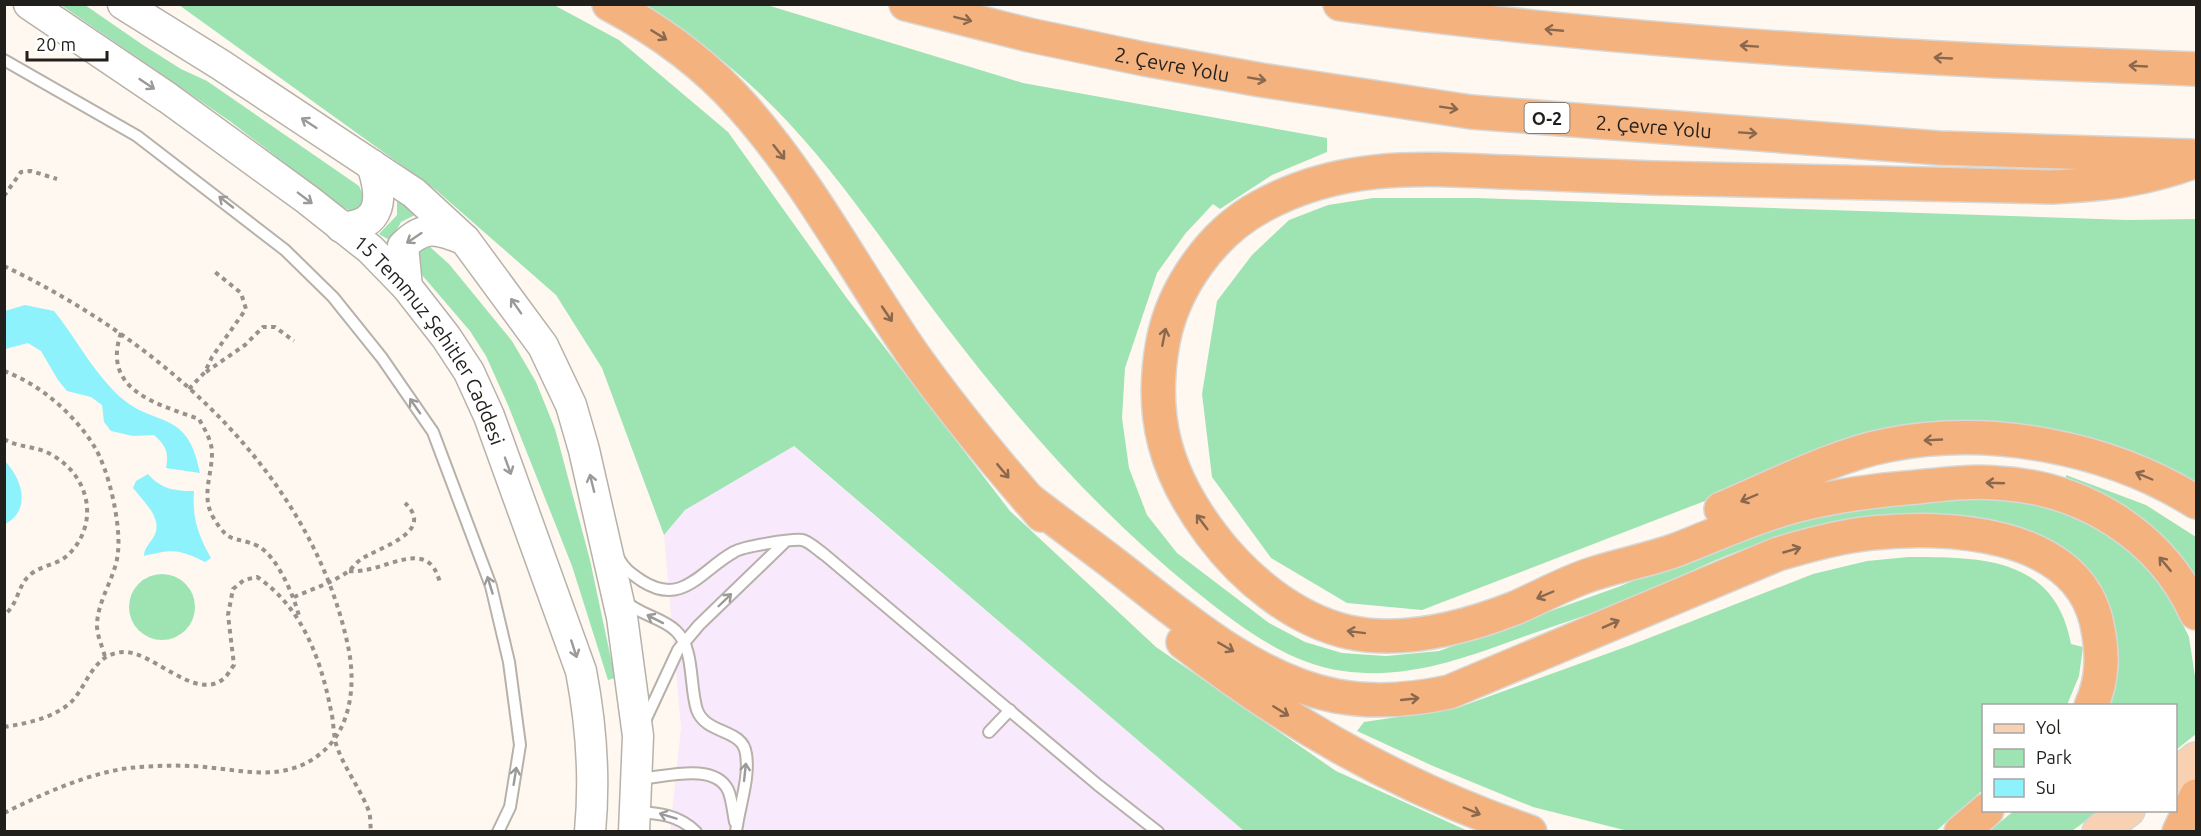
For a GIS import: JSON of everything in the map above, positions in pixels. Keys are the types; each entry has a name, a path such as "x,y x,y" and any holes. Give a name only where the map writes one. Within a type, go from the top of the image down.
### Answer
{"highway":[{"path":"609,4 673,44 714,78 742,106 789,166 914,356 990,455 1078,554 1121,594 1225,675 1325,739 1377,769 1418,788 1481,815 1530,831"},
{"name":"2. Çevre Yolu","path":"906,4 1029,35 1144,59 1261,80 1472,112 1939,148 2196,156"},
{"path":"1341,4 1484,24 1696,42 1998,61 2196,69"},
{"path":"2196,161 2159,175 2116,184 2052,187 1429,169 1382,170 1339,175 1280,195 1246,214 1212,247 1182,289 1167,321 1160,359 1159,407 1164,447 1186,501 1223,550 1263,589 1310,618 1348,632 1390,636 1425,633 1467,625 1512,609 1598,572 1620,557 1674,530 1821,468 1886,445 1916,441 1997,438 2042,446 2090,456 2139,473 2196,502"},
{"path":"1598,572 1628,566 1741,523 1812,502 1886,489 1996,483 2061,493 2122,524 2153,549 2185,587 2196,613"},
{"path":"1028,499 1183,619 1221,645 1306,688 1336,696 1366,699 1408,700 1449,692 1778,554 1805,546 1869,533 1905,530 1940,531 2000,539 2050,558 2084,592 2094,613 2100,640 2101,670 2091,704"},
{"path":"2179,831 2196,796"},
{"path":"1961,831 1985,812"}],"main road":[{"name":"15 Temmuz Şehitler Caddesi","path":"29,4 168,98 341,226 385,263 407,286 446,337 469,372 489,416 582,671 589,711 592,791 590,831"},
{"path":"123,4 221,65 414,193 465,240 526,321 559,377 584,450 604,533 628,652 638,736 635,822"},
{"path":"341,226 353,227 373,216 379,204 379,184 372,165"},
{"path":"407,286 403,246 415,234 429,230 446,232 465,240"},
{"path":"2177,773 2196,759"},
{"path":"2099,831 2125,812"}],"lane":[{"path":"4,60 137,136 285,250 333,297 382,358 433,432 491,586 509,662 520,745 510,807 498,831"},
{"path":"604,533 625,570 654,588 672,591 691,584 735,551 755,544 803,540 825,555 1098,785 1158,831"},
{"path":"638,736 684,643 784,543"},
{"path":"616,592 631,607 676,630 684,643 698,711 707,725 740,740 746,753 736,830"},
{"path":"989,732 1010,710"},
{"path":"636,779 696,772 718,777 728,790 736,830"},
{"path":"635,822 663,813 687,822 696,831"}],"path":[{"path":"4,196 21,172 31,171 57,179"},
{"path":"4,266 51,289 121,333 189,389 229,429 264,470 291,509 330,580 352,664 347,716 335,738 320,754 291,770 257,774 194,766 127,768 64,786 4,813"},
{"path":"205,372 212,357 246,309 241,293 215,272"},
{"path":"189,389 205,372 245,345 263,327 275,327 294,341"},
{"path":"121,333 116,358 119,371 134,389 159,406 199,419 207,434 212,451 208,498 211,514 221,530 230,538 255,545 267,552 294,597 299,619 314,652 331,709 335,738 347,774 369,810 371,831"},
{"path":"4,371 23,378 49,397 73,420 94,447 108,484 117,521 118,553 99,609 97,628 105,657"},
{"path":"4,439 15,445 50,453 71,469 84,490 88,522 78,544 66,557 27,578 20,589 16,604 4,615"},
{"path":"294,597 348,571 360,560 396,542 408,533 414,521 412,509 405,503"},
{"path":"348,571 359,572 409,558 424,558 435,566 440,583"},
{"path":"4,727 41,721 68,706 85,679 105,657 125,652 159,664 182,679 205,684 222,680 234,665 228,615 233,589 244,580 257,577 275,589 299,619"}],"shaded area":[{"path":"793,446 1244,831 670,831 681,728 664,535 685,510"}],"green space":[{"path":"61,5 85,5 181,69 207,81 359,186 364,197 363,204 353,212 342,207 231,122"},
{"path":"179,5 554,5 619,40 728,132 846,297 1010,511 1156,647 1336,771 1468,831 1244,831 794,446 685,510 664,535 602,368 556,295 436,190"},
{"path":"647,5 767,5 1023,83 1327,138 1327,152 1272,175 1220,209 1213,204 1185,234 1157,273 1125,368 1122,418 1129,468 1147,515 1177,553 1269,623 1305,642 1342,653 1386,656 1439,651 1618,587 1757,530 1871,503 1982,499 2027,502 2064,512 2097,527 2136,556 2167,592 2189,637 2196,683 2196,734 2177,749 2177,704 2107,704 2115,672 2116,640 2113,624 2102,593 2076,557 2055,542 2019,528 1976,518 1945,514 1882,516 1850,520 1790,534 1727,556 1601,610 1433,666 1389,673 1343,671 1322,667 1282,651 1245,629 1194,590 1125,530 1093,498 1031,431 973,361 809,145 755,89 684,31"},
{"path":"397,198 417,214 401,222 391,241 379,234 397,215"},
{"path":"1373,198 1477,198 2128,220 2196,219 2196,491 2004,424 1892,426 1762,479 1422,610 1347,603 1271,558 1212,477 1202,394 1217,301 1252,255 1289,220 1328,205"},
{"path":"430,247 449,264 512,341 536,382 555,429 590,560 615,678 608,680 572,566 486,356 470,331 416,268 418,252"},
{"path":"2066,475 2146,505 2196,537 2196,589 2066,483"},
{"path":"1908,557 1962,558 2011,568 2032,578 2049,594 2062,615 2071,644 2083,647 2079,676 2067,704 1982,704 1982,791 1936,831 1628,831 1533,807 1433,766 1357,731 1364,722 1457,708 1631,645 1813,574 1867,561"},
{"path":"155,574 169,574 181,579 190,588 195,607 193,620 186,631 169,640 155,640 143,635 134,626 129,614 129,600 134,588 143,579"},
{"path":"2013,812 2098,812 2072,831 1989,831"}],"water":[{"path":"25,305 54,311 112,389 126,402 177,427 186,436 194,451 200,473 166,468 166,450 154,435 133,436 111,431 104,422 102,405 91,397 67,391 41,351 28,343 5,349 5,311"},
{"path":"5,461 16,476 22,494 19,511 5,524"},
{"path":"148,474 168,488 194,491 197,526 211,558 205,562 175,552 144,556 156,531 155,518 133,488 136,481"}]}
